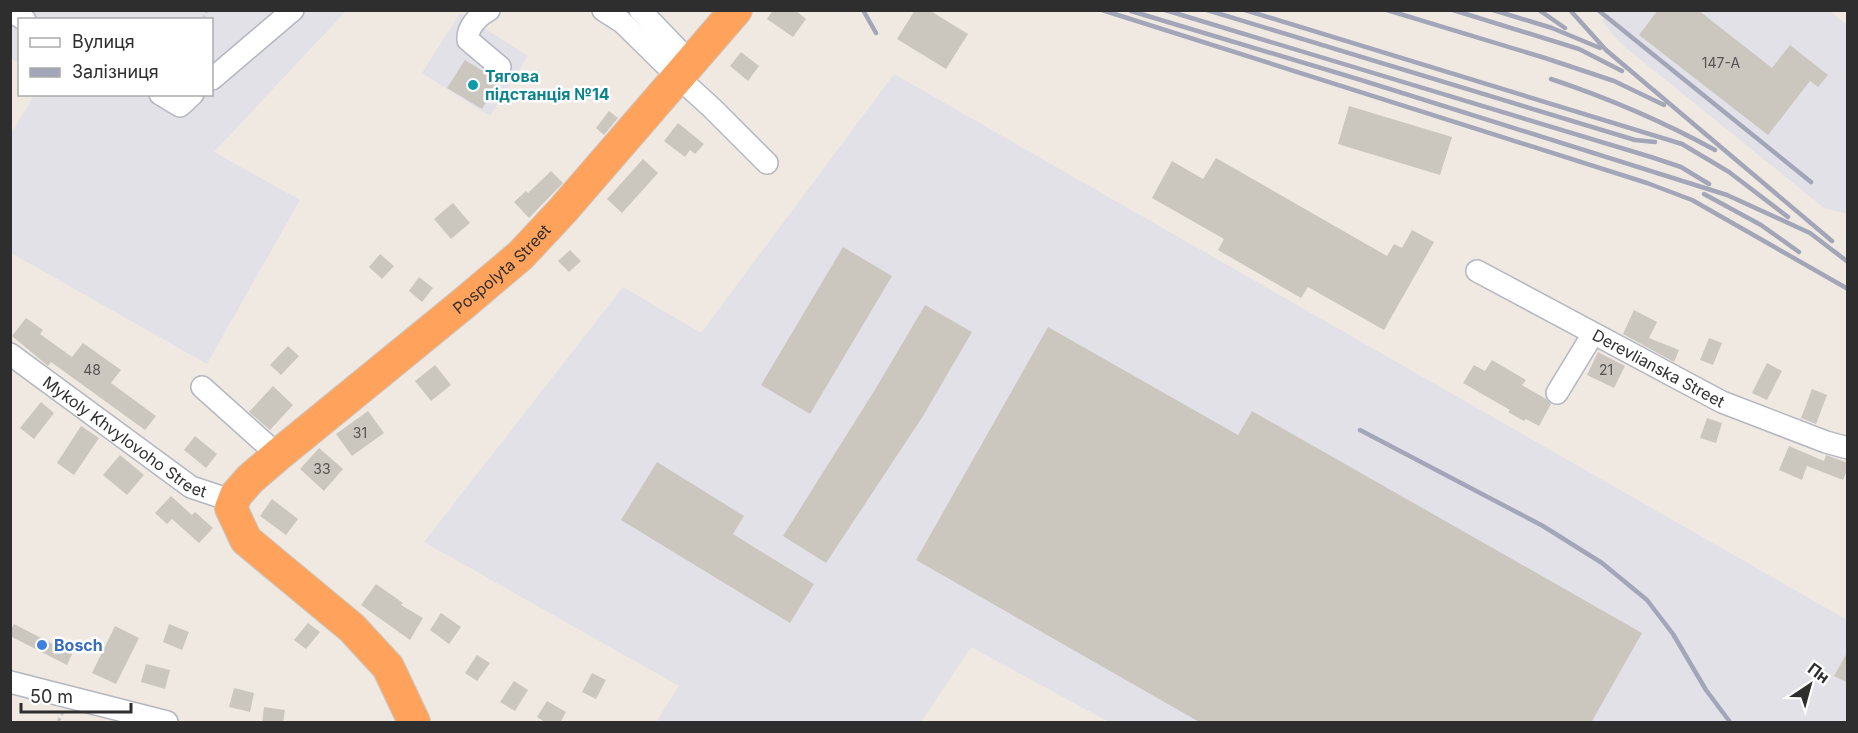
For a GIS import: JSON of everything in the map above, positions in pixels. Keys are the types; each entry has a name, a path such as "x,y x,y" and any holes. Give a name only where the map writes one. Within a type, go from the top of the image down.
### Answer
{"highway":[{"name":"Pospolyta Street","path":"236,495 278,454 520,255 563,210 736,10"},
{"path":"236,495 231,508 246,540 359,636 388,667 414,723"}],"street":[{"path":"213,78 293,10"},
{"path":"489,10 474,22 468,32 468,40 500,67"},
{"path":"603,10 685,70"},
{"path":"640,10 712,108 767,164"},
{"path":"163,96 180,106 191,96"},
{"name":"Derevlianska Street","path":"1477,271 1722,402 1826,442 1848,448"},
{"path":"1557,393 1593,334"},
{"name":"Mykoly Khvylovoho Street","path":"10,354 191,487 221,497 236,495"},
{"path":"202,387 278,454"},
{"path":"10,682 167,723"}],"path":[{"path":"58,723 64,709"}],"shaded area":[{"path":"1609,10 1828,10 1847,25 1847,214 1824,208 1625,47 1602,20"},
{"path":"11,11 346,11 214,152 300,200 207,364 11,253 10,136 33,96 213,96 213,18 18,18 18,63 11,58"},
{"path":"460,13 528,56 490,116 422,73"},
{"path":"894,74 1847,620 1847,722 1109,722 971,647 921,722 656,722 679,686 424,542 623,287 701,333"}],"building":[{"path":"773,10 795,10 806,19 793,37 767,19"},
{"path":"915,10 929,10 968,34 946,69 897,39"},
{"path":"1658,10 1698,10 1772,68 1790,45 1828,75 1818,87 1810,81 1768,135 1639,35"},
{"path":"741,52 759,66 748,81 730,66"},
{"name":"Тягова пiдстанцiя №14","path":"465,60 499,81 482,109 447,88"},
{"path":"1349,106 1452,137 1440,175 1338,144"},
{"path":"609,111 618,118 604,135 596,128"},
{"path":"678,123 704,144 695,154 690,150 685,157 664,141"},
{"path":"1216,158 1387,256 1394,244 1402,248 1412,230 1434,242 1384,330 1308,287 1301,298 1218,250 1224,239 1152,198 1172,161 1203,179"},
{"path":"643,159 658,173 622,213 607,199"},
{"path":"551,171 563,183 529,218 514,202 526,191 528,193"},
{"path":"453,203 470,223 451,239 434,219"},
{"path":"843,247 892,276 810,414 761,385"},
{"path":"570,250 581,261 569,272 558,261"},
{"path":"380,254 394,266 382,279 369,267"},
{"path":"419,277 433,288 422,302 409,291"},
{"path":"925,305 972,332 923,416 826,563 783,536"},
{"path":"1634,310 1657,322 1649,338 1679,350 1674,362 1623,334"},
{"path":"26,318 43,330 40,334 72,357 83,343 121,370 111,383 156,416 145,430 51,362 48,366 12,336"},
{"path":"1048,327 1238,435 1252,411 1642,633 1591,723 1201,723 916,560"},
{"path":"1709,338 1722,343 1713,365 1700,360"},
{"path":"288,346 299,356 281,375 270,365"},
{"path":"1598,352 1625,366 1614,388 1587,375"},
{"path":"1492,360 1526,380 1522,385 1551,404 1539,426 1508,412 1510,410 1463,383 1474,365 1485,371"},
{"path":"1767,363 1782,371 1767,400 1752,393"},
{"path":"435,365 451,385 431,401 415,381"},
{"path":"273,386 293,405 270,430 249,412"},
{"path":"1812,389 1827,395 1816,424 1801,418"},
{"path":"41,402 54,413 34,439 20,428"},
{"path":"368,411 384,433 352,456 336,434"},
{"path":"1707,418 1722,423 1716,443 1700,438"},
{"path":"81,426 99,438 74,475 57,463"},
{"path":"195,436 217,454 206,468 184,450"},
{"path":"1789,446 1824,461 1826,455 1848,463 1843,480 1807,466 1802,480 1779,470"},
{"path":"319,448 343,469 324,491 300,469"},
{"path":"120,455 144,475 127,495 103,475"},
{"path":"657,462 744,516 733,534 814,584 790,623 621,520"},
{"path":"171,496 192,515 195,512 213,528 199,543 172,519 167,524 155,513"},
{"path":"272,499 298,519 286,535 260,516"},
{"path":"376,584 403,603 401,605 423,618 410,640 361,605"},
{"path":"441,613 461,627 449,644 430,630"},
{"path":"308,623 320,632 306,649 294,640"},
{"name":"Bosch","path":"14,624 72,654 67,665 10,636"},
{"path":"169,624 189,632 182,650 163,642"},
{"path":"115,626 139,638 116,684 92,673"},
{"path":"1848,651 1848,683 1834,676"},
{"path":"477,655 490,663 477,681 465,673"},
{"path":"146,664 170,670 165,689 141,682"},
{"path":"592,673 606,680 596,699 582,692"},
{"path":"514,681 528,690 515,711 500,702"},
{"path":"234,688 254,693 250,712 229,707"},
{"path":"547,701 566,712 560,723 546,723 537,717"},
{"path":"264,707 285,710 283,723 262,723"}],"railway":[{"path":"863,10 876,33"},
{"path":"1102,10 1647,183 1692,200 1848,289"},
{"path":"1165,10 1651,157 1681,167 1709,184"},
{"path":"1207,10 1635,140 1655,142"},
{"path":"1245,10 1682,144 1729,172 1788,217"},
{"path":"1387,10 1614,81 1664,105"},
{"path":"1453,10 1579,49 1622,71"},
{"path":"1493,10 1552,28 1600,48"},
{"path":"1539,10 1565,28"},
{"path":"1570,10 1606,50 1832,241"},
{"path":"1598,10 1811,182"},
{"path":"1131,11 1361,80 1727,195 1810,233 1848,262"},
{"path":"1551,79 1634,111 1715,150"},
{"path":"1704,194 1761,225 1799,252"},
{"path":"1360,430 1543,526 1602,563 1647,600 1673,634 1706,690 1730,722"}],"place":[{"name":"Тягова пiдстанцiя №14","path":"473,85"},
{"name":"Bosch","path":"42,645"}]}
